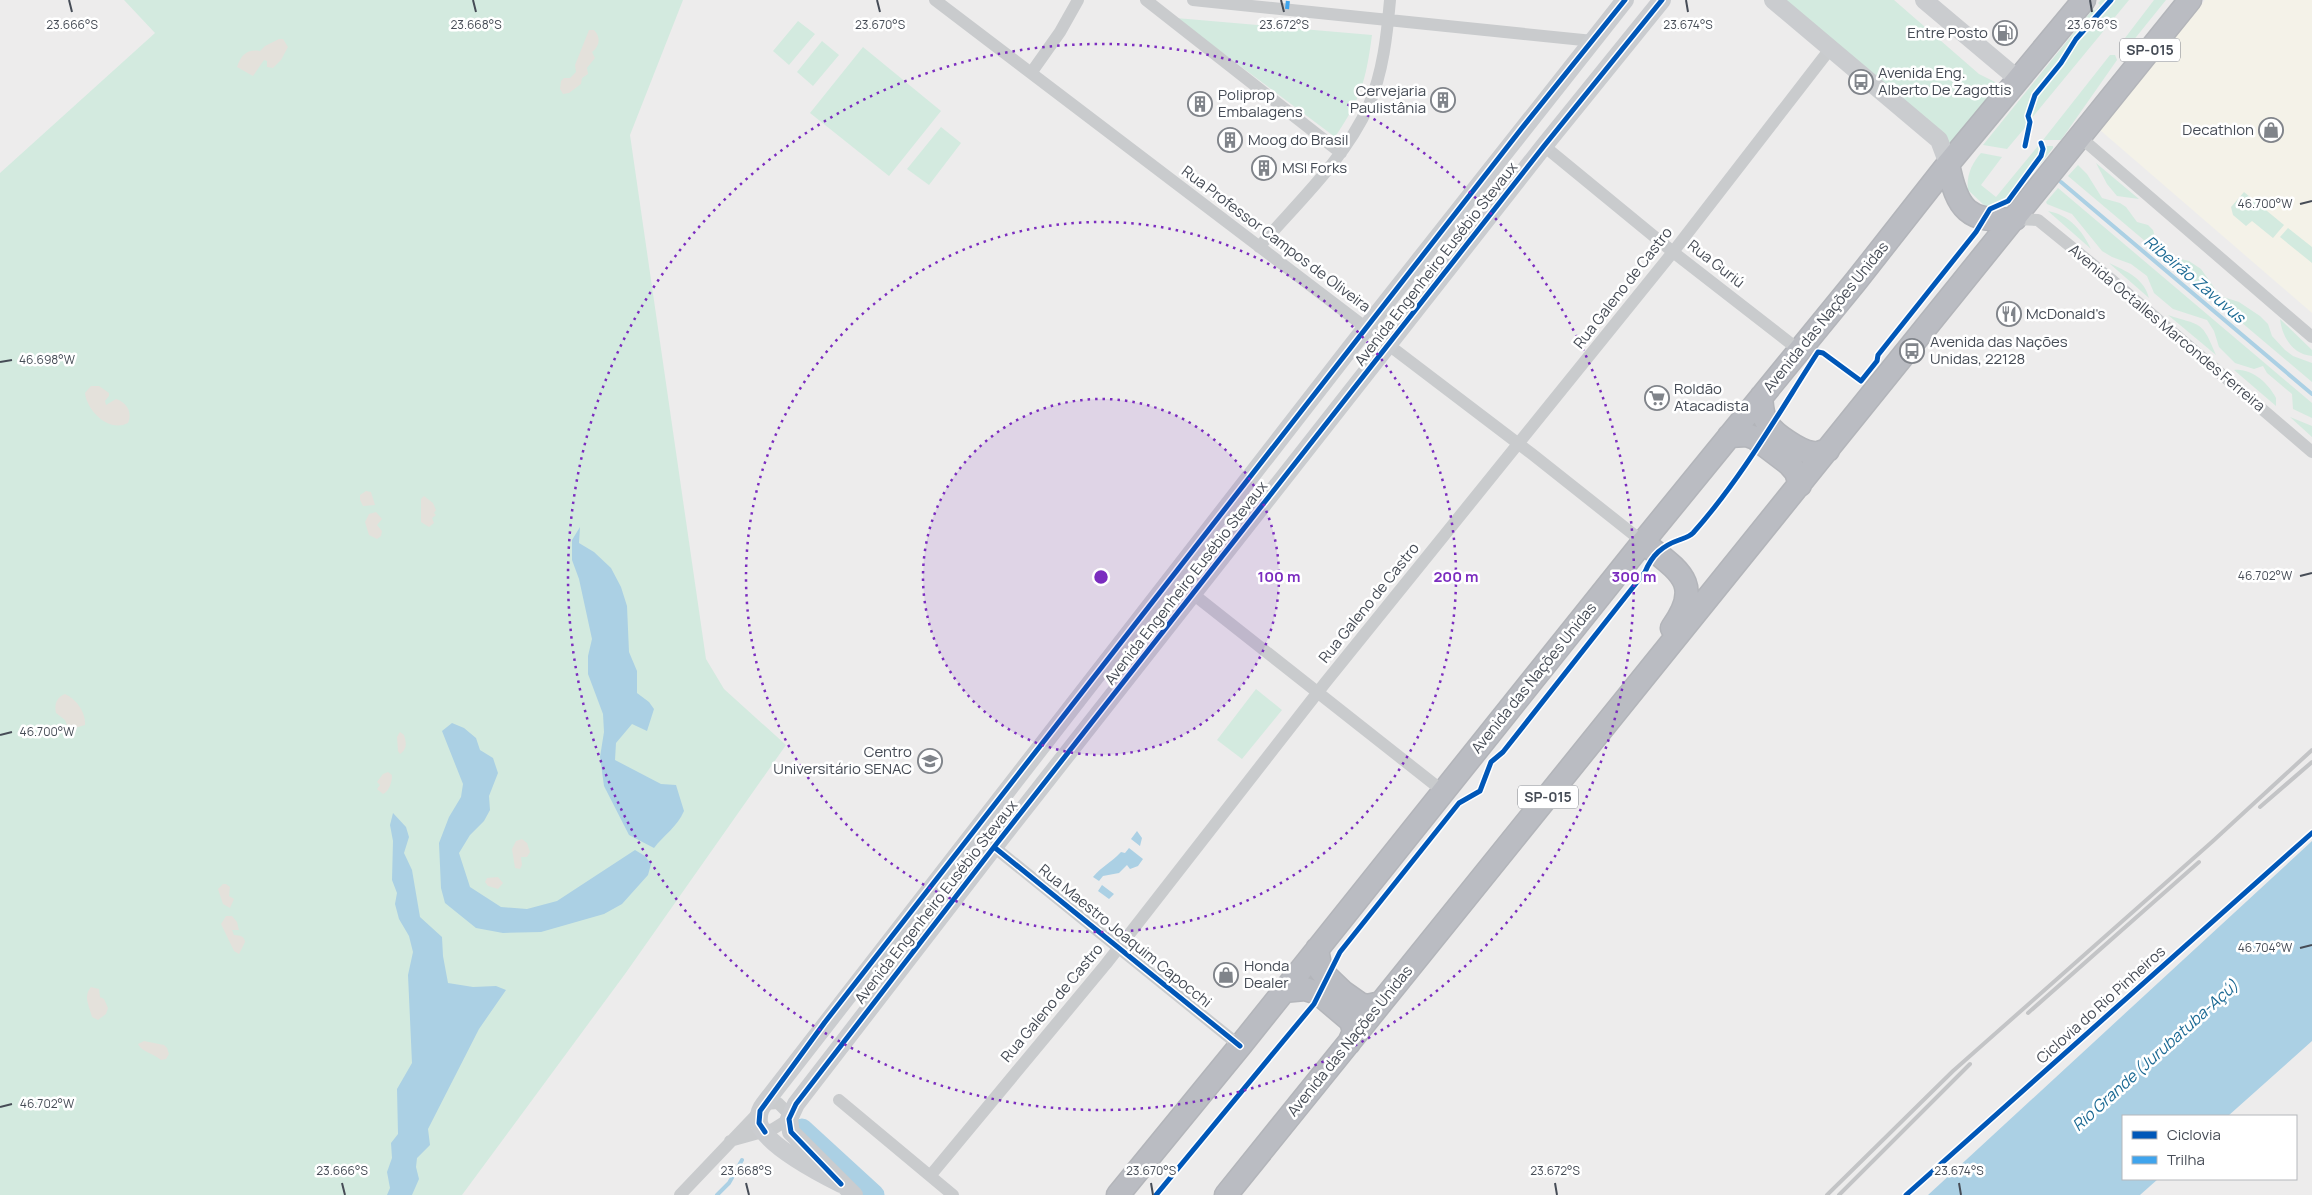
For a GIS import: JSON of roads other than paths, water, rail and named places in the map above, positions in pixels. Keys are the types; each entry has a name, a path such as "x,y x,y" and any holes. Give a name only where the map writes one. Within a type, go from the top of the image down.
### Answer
{"highway":[{"name":"Avenida das Nações Unidas","path":"1118,1195 1240,1046 1948,164 2084,0"},
{"path":"2110,100 2114,80 2170,0"},
{"name":"Avenida das Nações Unidas","path":"1226,1195 2190,0"},
{"path":"1948,164 1952,187 1958,198 1972,215 1990,220 2015,219"},
{"path":"1761,397 1763,413 1768,424 1786,440 1803,451 1814,454 1828,450"},
{"path":"1729,436 1746,435 1755,438 1789,464 1796,472 1800,485"},
{"path":"1630,695 1632,681 1680,616 1687,597 1685,582 1681,572 1643,542"},
{"path":"1317,949 1321,971 1343,992 1360,1004 1367,1006 1381,1003"},
{"path":"1283,991 1305,989 1318,993 1351,1021 1354,1032 1349,1043"}],"main road":[{"name":"Avenida Engenheiro Eusébio Stevaux","path":"790,1117 796,1104 994,847 1544,146 1662,0"},
{"path":"1773,0 1939,140 1948,164"},
{"path":"1924,0 2019,80"},
{"name":"Avenida Engenheiro Eusébio Stevaux","path":"762,1107 989,812 1593,40 1620,2"},
{"path":"1535,112 1536,135 1544,146"},
{"path":"1313,396 1319,409 1322,423 1315,440"},
{"path":"762,1107 760,1123 765,1132 786,1152 847,1189"},
{"path":"790,1117 791,1132 794,1137 847,1189"}],"street":[{"name":"Rua Professor Campos de Oliveira","path":"935,0 1519,444 1643,542"},
{"path":"1031,74 1060,32 1078,0"},
{"path":"1146,0 1340,153"},
{"path":"1196,0 1288,4 1388,21 1593,40"},
{"path":"1260,247 1340,153 1369,104 1379,74 1390,0"},
{"name":"Rua Galeno de Castro","path":"930,1176 1120,947 1318,692 1673,252 1830,49"},
{"path":"2080,137 2312,337"},
{"name":"Rua Guriú","path":"1544,146 1673,252 1799,350"},
{"name":"Avenida Octalles Marcondes Ferreira","path":"2015,219 2038,220 2113,281 2312,452"},
{"path":"1193,594 1444,792"},
{"path":"989,812 985,832 989,844 994,847"},
{"name":"Rua Maestro Joaquim Capocchi","path":"994,847 1240,1046"},
{"path":"839,1100 953,1195"},
{"path":"762,1107 778,1103 790,1117"},
{"name":"Avenida Engenheiro Eusébio Stevaux","path":"680,1195 762,1107"},
{"name":"Avenida Engenheiro Eusébio Stevaux","path":"730,1141 778,1127 790,1117"}],"water":[{"path":"580,527 579,543 594,552 611,568 621,587 627,606 629,652 637,671 637,693 649,702 654,709 647,731 632,724 616,743 615,760 661,784 676,785 684,811 674,826 654,848 629,835 604,786 600,757 604,732 603,714 588,674 588,656 592,639 579,579 572,560 572,540"},
{"path":"452,723 464,728 476,738 480,750 493,758 498,773 489,796 490,810 484,821 470,835 459,853 470,887 501,907 527,909 557,901 635,850 645,856 651,864 648,875 622,904 604,914 541,932 503,933 476,928 445,903 441,888 439,843 449,817 461,797 463,784 442,731"},
{"path":"393,813 406,827 409,837 404,853 412,870 420,917 442,937 448,983 473,987 496,986 506,990 479,1029 428,1129 430,1145 417,1158 416,1167 419,1179 412,1195 387,1195 390,1188 387,1172 392,1158 391,1143 398,1134 397,1089 412,1063 408,975 413,952 409,936 399,919 395,904 397,893 392,880 393,841 390,825"},
{"path":"1137,831 1142,838 1140,846 1131,839"},
{"name":"Rio Grande (Jurubatuba-Açú)","path":"2312,841 2312,1041 2229,1115 2122,1115 2122,1180 2157,1180 2140,1195 1928,1195"},
{"path":"1129,848 1143,859 1138,866 1130,869 1127,865 1119,873 1103,876 1099,881 1093,877 1121,852 1125,853"},
{"path":"1102,885 1114,894 1109,899 1098,891"}],"waterway":[{"name":"Ribeirão Zavuvus","path":"2061,182 2312,394"},
{"path":"802,1129 874,1195"},
{"path":"717,1195 729,1183 742,1160"}],"railway":[{"path":"1827,1195 1953,1071 2213,841 2312,750"},
{"path":"2260,807 2312,762"},
{"path":"2028,1013 2199,862"},
{"path":"1839,1195 1970,1064"}],"place":[{"name":"Entre Posto","path":"2005,33"},
{"name":"Avenida Eng. Alberto De Zagottis","path":"1861,82"},
{"name":"Cervejaria Paulistânia","path":"1443,100"},
{"name":"Poliprop Embalagens","path":"1200,104"},
{"name":"Decathlon","path":"2271,130"},
{"name":"Moog do Brasil","path":"1230,140"},
{"name":"MSI Forks","path":"1264,168"},
{"name":"McDonald's","path":"2009,314"},
{"name":"Avenida das Nações Unidas, 22128","path":"1912,351"},
{"name":"Roldão Atacadista","path":"1657,398"},
{"name":"Centro Universitário SENAC","path":"930,761"},
{"name":"Honda Dealer","path":"1226,975"}]}
